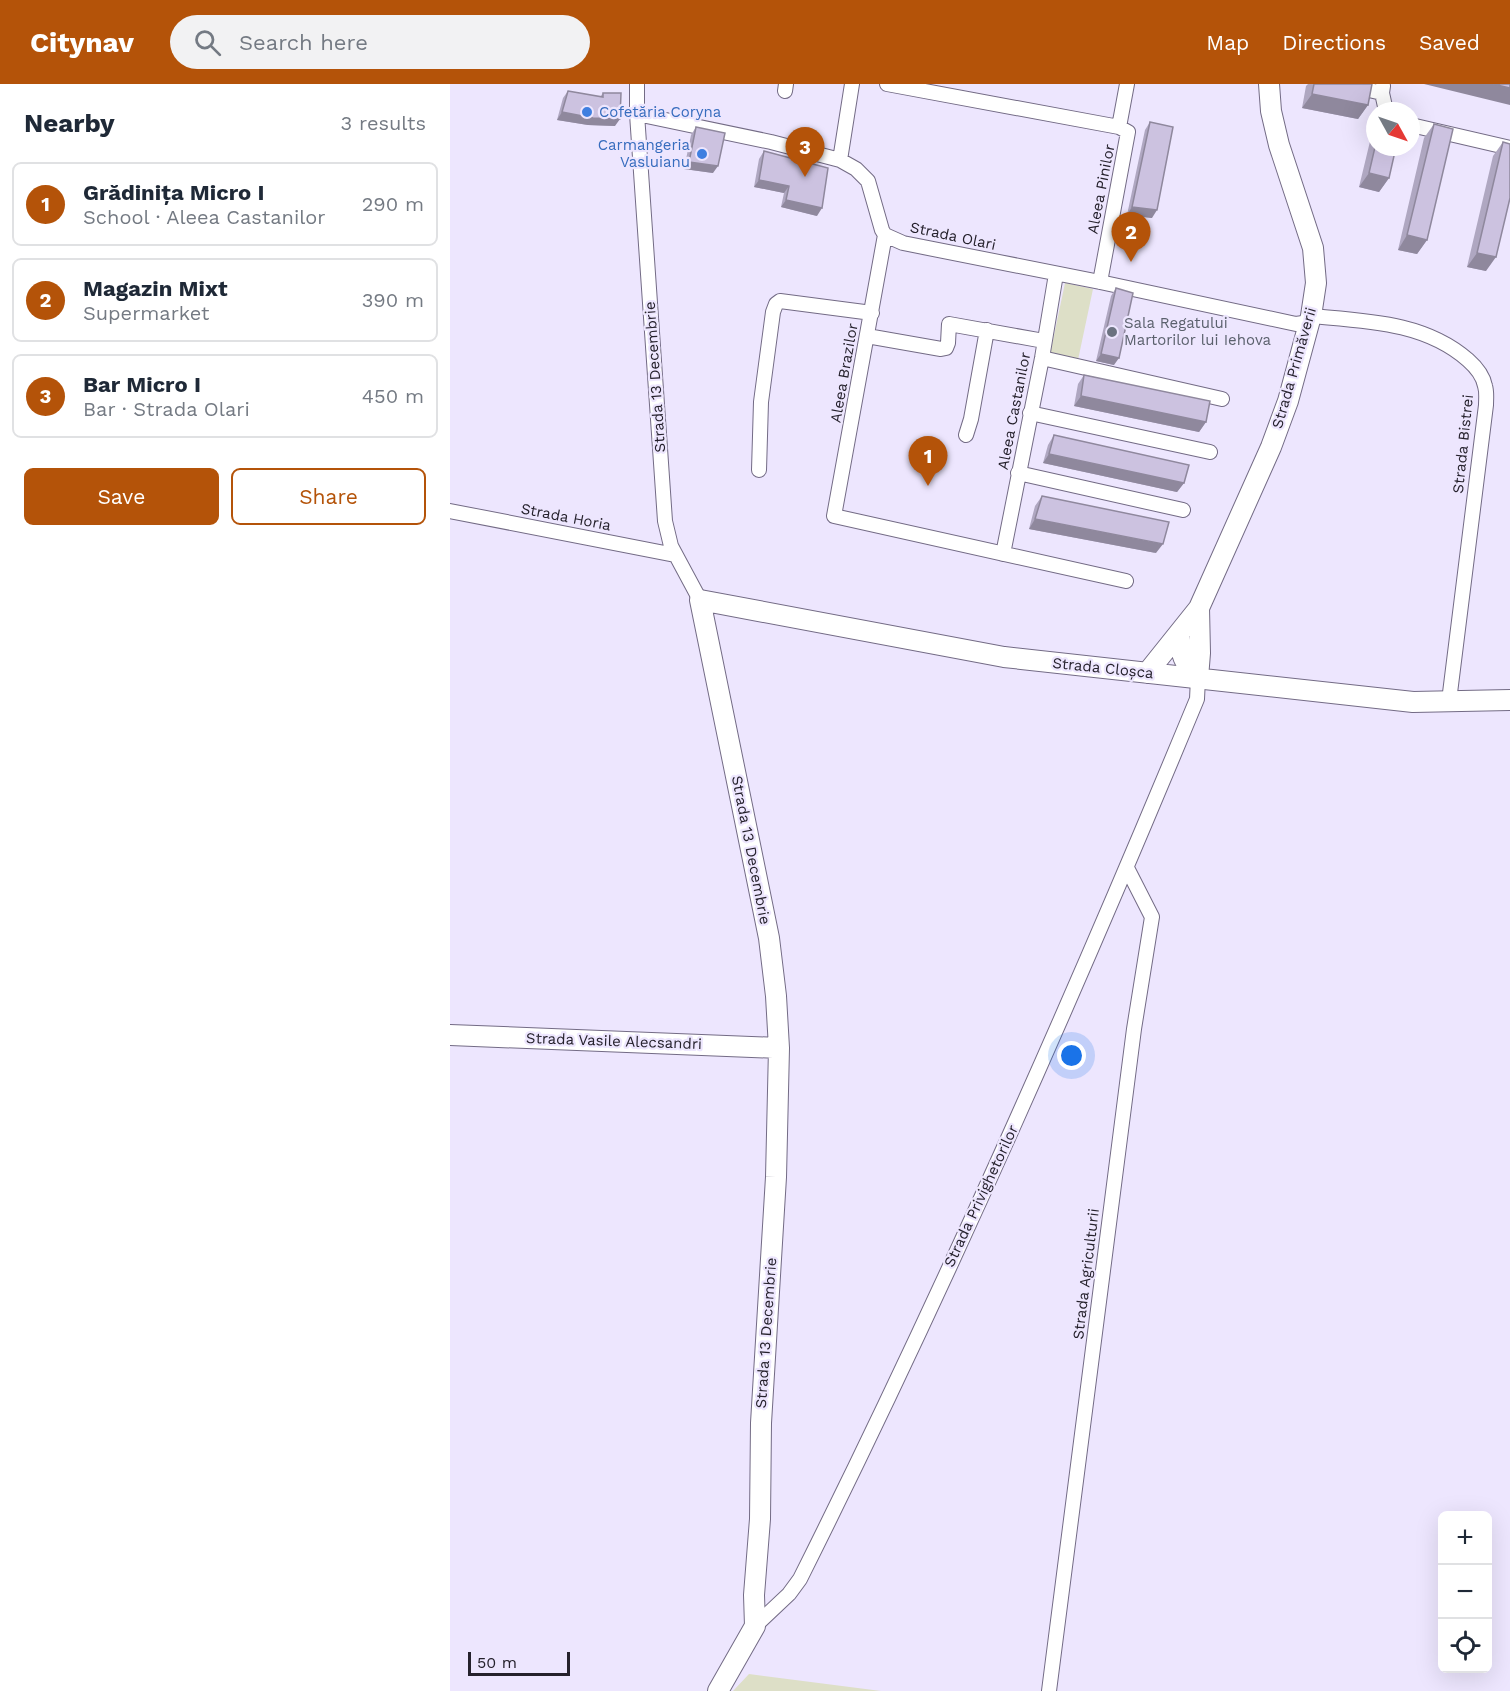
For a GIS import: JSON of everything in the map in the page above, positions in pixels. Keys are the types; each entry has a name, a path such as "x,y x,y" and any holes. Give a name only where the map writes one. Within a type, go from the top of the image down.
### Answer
{"street":[{"name":"Strada 13 Decembrie","path":"637,84 637,114 665,522 675,555 700,600 769,938 776,996 779,1047 776,1177 761,1424 760,1519 754,1595 755,1626"},
{"path":"840,160 852,84"},
{"name":"Aleea Pinilor","path":"887,84 1119,127 1128,132 1100,282"},
{"path":"1119,127 1126,84"},
{"name":"Strada Primăverii","path":"1147,673 1199,608 1271,447 1288,401 1311,319 1316,283 1313,248 1275,130 1270,111 1269,84"},
{"path":"1343,84 1383,89"},
{"path":"637,114 771,141 840,160 856,169 868,180 885,236"},
{"path":"1420,127 1510,148"},
{"name":"Strada Olari","path":"885,236 924,248 1100,282 1296,324 1311,319"},
{"name":"Aleea Brazilor","path":"885,236 834,516 1003,554"},
{"name":"Aleea Castanilor","path":"1003,554 1042,358 1056,274"},
{"path":"759,471 761,402 776,304 780,301 872,313"},
{"name":"Strada Bistrei","path":"1311,319 1399,326 1428,335 1457,350 1478,369 1485,385 1486,405 1449,701"},
{"path":"867,336 941,349 946,348 948,343 949,324 1044,341"},
{"path":"966,435 987,330"},
{"path":"1042,358 1222,399"},
{"path":"1030,413 1210,452"},
{"path":"1018,473 1183,510"},
{"name":"Strada Horia","path":"450,512 675,555"},
{"path":"1003,554 1126,581"},
{"name":"Strada Cloșca","path":"700,600 1004,657 1413,702 1510,700"},
{"name":"Strada Primăverii","path":"1198,678 1199,608"},
{"path":"1179,634 1181,655 1185,664 1198,678"},
{"name":"Strada Privighetorilor","path":"718,1691 755,1626 789,1594 800,1579 838,1504 1003,1151 1127,868 1197,699 1198,678"},
{"name":"Strada Agriculturii","path":"1049,1691 1131,1053 1152,917 1127,868"},
{"name":"Strada Vasile Alecsandri","path":"450,1035 779,1047"}],"green space":[{"path":"1065,283 1093,289 1078,360 1050,354"},
{"path":"749,1674 881,1691 733,1691"}],"building":[{"path":"1314,84 1372,84 1366,105 1312,94"},
{"path":"1493,84 1510,84 1510,88"},
{"name":"Cofetăria Coryna","path":"568,91 603,97 603,93 621,93 620,119 593,118 562,112"},
{"path":"1150,122 1173,127 1157,210 1132,207"},
{"path":"1434,124 1453,129 1427,240 1407,235"},
{"name":"Carmangeria Vasluianu","path":"696,127 725,133 718,166 689,162"},
{"path":"1503,142 1510,144 1510,198 1496,257 1477,253"},
{"path":"764,151 828,168 822,208 786,200 789,186 759,180"},
{"path":"1373,156 1394,156 1389,178 1369,173"},
{"name":"Sala Regatului Martorilor lui Iehova","path":"1116,288 1133,293 1119,358 1101,354"},
{"path":"1084,375 1210,401 1206,422 1081,396"},
{"path":"1054,435 1189,465 1184,483 1049,454"},
{"path":"1042,496 1169,522 1163,544 1035,519"}],"place":[{"name":"Cofetăria Coryna","path":"587,112"},
{"name":"Carmangeria Vasluianu","path":"702,154"},
{"name":"Bar Micro I","path":"805,177"},
{"name":"Magazin Mixt","path":"1131,262"},
{"name":"Sala Regatului Martorilor lui Iehova","path":"1112,332"},
{"name":"Grădinița Micro I","path":"928,486"}]}
